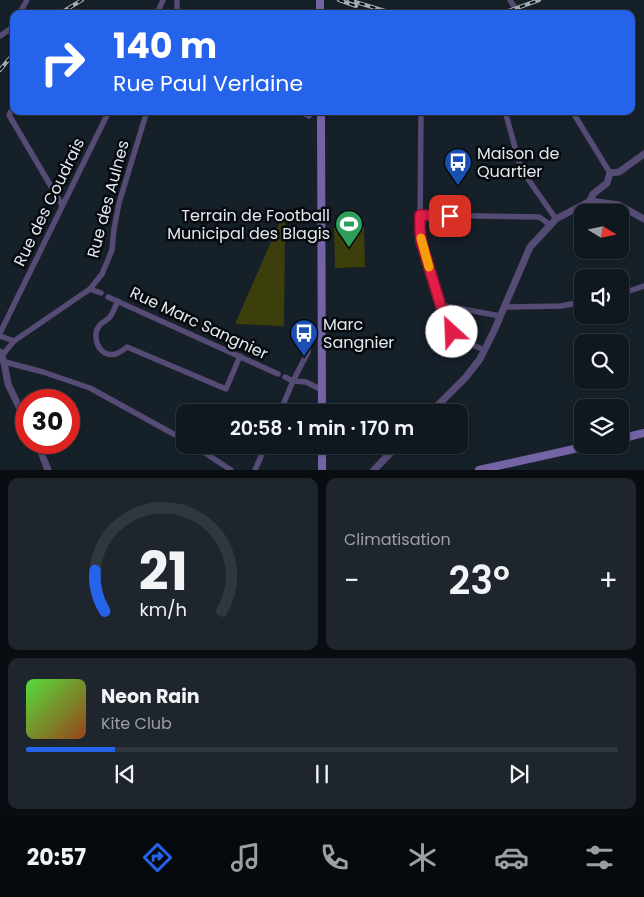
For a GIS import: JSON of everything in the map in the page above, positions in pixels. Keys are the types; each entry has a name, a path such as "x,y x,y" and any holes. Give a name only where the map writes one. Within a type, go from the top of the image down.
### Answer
{"main road":[{"path":"321,115 322,404"},
{"path":"629,437 644,433"},
{"path":"479,470 574,449"},
{"path":"322,454 322,469"}],"street":[{"path":"10,113 9,115 62,205"},
{"name":"Rue des Coudrais","path":"0,334 107,115"},
{"name":"Rue des Aulnes","path":"1,358 14,341 90,288 102,274 112,250 119,203 146,115"},
{"path":"421,115 421,241 446,323 452,332 464,340"},
{"path":"506,115 523,172 556,219"},
{"path":"439,404 466,377 484,350 530,247 556,219 590,200 593,194 607,183 610,173 574,115"},
{"path":"610,173 619,172 644,154"},
{"path":"590,200 619,205 644,219"},
{"path":"420,215 539,217 550,226"},
{"path":"629,291 644,286"},
{"path":"90,288 101,293"},
{"name":"Rue Marc Sangnier","path":"108,296 278,374"},
{"path":"118,301 110,317 100,324 96,331 96,341 100,349 105,353 116,354 127,347 226,390 240,356"},
{"path":"504,307 561,306 574,304"},
{"path":"441,305 500,316"},
{"path":"283,404 308,352 312,337 322,329"},
{"path":"0,334 14,341"},
{"path":"473,345 484,350"},
{"path":"1,358 15,365 43,372 90,388 176,434"},
{"path":"1,358 3,374 15,398"},
{"path":"3,374 15,365"},
{"path":"285,377 293,381 306,382 322,390"},
{"path":"42,454 48,470"},
{"path":"206,454 231,470"},
{"path":"255,470 262,454"},
{"path":"374,470 389,454"}],"shaded area":[{"path":"281,219 285,222 284,326 235,324"},
{"name":"Terrain de Football Municipal des Blagis","path":"364,227 365,267 335,268 334,228"}],"railway":[{"path":"66,10 82,0"},
{"path":"339,0 356,6"},
{"path":"349,0 382,10"},
{"path":"510,10 539,0"},
{"path":"0,70 10,58"}],"slow traffic":[{"path":"421,238 429,267"}],"place":[{"name":"Maison de Quartier","path":"458,186"},
{"name":"Terrain de Football Municipal des Blagis","path":"349,248"},
{"name":"Marc Sangnier","path":"304,357"}],"route":[{"path":"450,216 420,215 420,229 421,241 446,323 452,332"}]}
